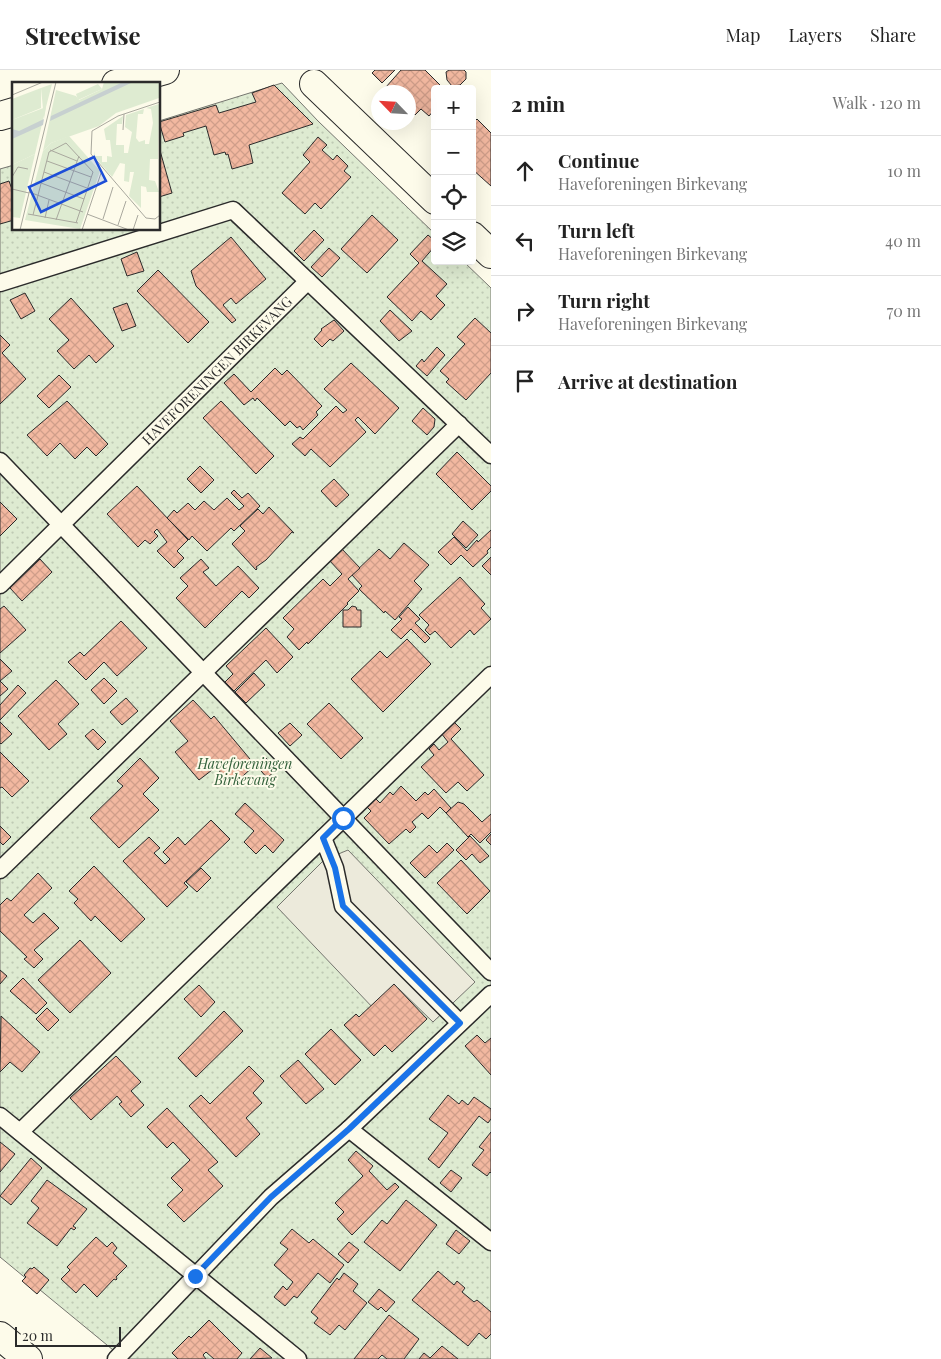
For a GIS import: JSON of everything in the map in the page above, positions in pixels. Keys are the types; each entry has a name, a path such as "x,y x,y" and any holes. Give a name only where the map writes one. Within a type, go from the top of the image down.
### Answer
{"street":[{"path":"123,82 165,70"},
{"path":"314,84 431,196"},
{"path":"476,240 491,254"},
{"path":"0,1336 28,1359"}],"lane":[{"path":"0,283 234,210 491,455"},
{"name":"HAVEFORENINGEN BIRKEVANG","path":"0,585 308,281"},
{"path":"0,870 459,424"},
{"path":"0,460 491,972"},
{"path":"20,1132 491,675"},
{"path":"323,838 335,868 343,906 460,1023"},
{"path":"116,1359 271,1197 349,1129 491,994"},
{"path":"0,1116 298,1359"},
{"path":"349,1129 491,1242"}],"green space":[{"name":"Haveforeningen Birkevang","path":"282,83 318,121 431,230 431,265 467,265 491,288 491,1359 124,1359 0,1257 0,169 12,166 12,230 160,230 160,121"}],"shaded area":[{"path":"348,850 475,982 433,1022 398,988 375,1010 277,907 324,860"}],"building":[{"path":"375,70 395,70 382,83 372,73"},
{"path":"401,70 425,70 440,85 431,85 431,114 429,116 421,109 416,114 416,85 388,85"},
{"path":"449,70 464,70 466,72 466,79 460,85 451,85 447,80 446,72"},
{"path":"274,85 313,124 249,145 253,163 232,169 228,154 226,155 225,152 214,155 206,126 183,133 184,136 165,142 160,122 216,105 219,113 256,102 252,93"},
{"path":"477,119 491,133 491,186 476,173"},
{"path":"318,137 327,145 322,150 333,160 337,155 348,166 344,171 351,177 321,209 315,203 305,214 282,193 310,162 303,155"},
{"path":"160,151 172,193 160,197"},
{"path":"9,181 12,189 12,221 0,224 0,184"},
{"path":"372,215 398,240 367,273 341,249"},
{"path":"314,230 324,240 304,261 294,251"},
{"path":"428,235 431,238 431,251 422,261 447,284 436,296 445,305 431,320 421,311 412,321 387,297 419,263 410,254"},
{"path":"231,237 266,279 236,304 231,298 223,305 236,320 232,323 196,286 191,271"},
{"path":"329,248 340,258 322,277 311,267"},
{"path":"137,252 144,271 127,276 121,259"},
{"path":"158,270 209,322 188,343 137,291"},
{"path":"25,293 35,311 21,319 10,300"},
{"path":"71,298 114,346 96,363 89,355 74,369 57,351 69,340 49,319"},
{"path":"127,303 136,326 122,331 113,308"},
{"path":"390,310 412,331 399,341 380,321"},
{"path":"475,318 491,333 491,373 466,400 446,382 449,379 440,371 465,344 457,337"},
{"path":"334,320 344,331 333,341 330,339 322,347 314,339 321,329"},
{"path":"0,335 10,345 2,353 26,379 0,404"},
{"path":"437,347 445,355 427,376 416,366 422,359 424,362"},
{"path":"351,363 399,408 375,434 358,417 355,420 366,432 330,467 311,449 305,456 292,444 300,437 303,439 336,406 343,413 347,410 324,389"},
{"path":"275,368 282,375 287,370 322,406 316,412 318,415 303,430 300,426 297,428 290,421 285,426 257,398 255,401 253,398 244,405 224,383 234,374 251,392"},
{"path":"59,375 71,387 49,408 37,396"},
{"path":"67,401 108,444 96,456 87,447 75,459 60,443 47,456 27,435"},
{"path":"221,401 274,456 256,474 203,418"},
{"path":"423,408 435,419 434,427 427,435 412,421"},
{"path":"457,452 491,486 491,491 472,510 436,474"},
{"path":"200,466 214,480 201,493 187,479"},
{"path":"334,479 349,495 336,507 321,491"},
{"path":"137,486 188,540 177,551 184,558 174,568 157,551 167,542 157,529 154,532 158,536 150,544 145,540 138,547 107,514"},
{"path":"234,490 242,498 248,493 260,506 234,531 231,528 207,551 192,536 189,540 167,518 174,510 177,513 188,503 195,510 204,501 214,510 227,498 239,510 244,506 231,493"},
{"path":"0,502 17,519 0,536"},
{"path":"269,507 294,533 292,532 266,560 256,567 256,570 232,544 245,531 240,526 258,509 263,514"},
{"path":"463,521 478,535 466,548 452,534"},
{"path":"491,530 491,547 487,551 488,553 473,567 461,555 451,565 438,552 454,537 467,551 477,540 478,542"},
{"path":"404,543 429,565 414,581 422,589 395,620 385,611 384,613 359,589 362,586 352,575 379,549 390,559"},
{"path":"341,548 360,568 348,579 359,591 308,644 307,642 299,650 287,637 294,629 283,618 323,579 330,586 342,574 328,559"},
{"path":"491,557 491,575 482,566"},
{"path":"40,559 52,572 22,601 10,588"},
{"path":"201,559 209,568 203,572 216,586 238,566 259,588 249,598 242,591 205,628 176,598 188,586 180,578"},
{"path":"460,577 485,604 481,608 491,619 474,635 470,630 451,648 435,631 430,635 425,630 429,625 419,615"},
{"path":"4,606 26,630 0,653 0,609"},
{"path":"352,606 356,607 357,610 361,610 361,627 343,627 343,610 348,610"},
{"path":"408,607 420,619 415,623 430,638 425,643 411,629 401,639 391,630 402,619 399,617"},
{"path":"121,621 147,648 117,676 104,662 86,680 68,662 80,652 84,656"},
{"path":"266,628 293,657 277,673 266,660 234,691 225,682 233,674 226,666"},
{"path":"407,639 431,664 383,712 351,679 380,651 387,658"},
{"path":"0,659 12,671 0,681"},
{"path":"254,673 265,685 246,703 235,692"},
{"path":"104,678 117,691 104,704 91,690"},
{"path":"56,680 79,704 58,724 67,734 49,750 18,716"},
{"path":"0,681 8,689 0,696"},
{"path":"18,685 26,693 0,720 0,705"},
{"path":"126,698 138,711 122,725 110,712"},
{"path":"193,700 211,719 214,716 255,765 232,786 216,767 199,780 175,752 188,741 170,721"},
{"path":"329,703 363,738 341,759 307,724"},
{"path":"453,721 461,729 451,739 484,775 467,791 458,782 446,793 421,767 434,755 429,749 434,744 439,750 448,742 441,733"},
{"path":"0,722 12,734 1,744 0,743"},
{"path":"290,723 302,735 290,746 278,733"},
{"path":"93,729 106,742 98,750 85,736"},
{"path":"0,752 29,781 12,797 2,787 0,788"},
{"path":"140,758 159,778 143,794 159,810 119,848 90,818 123,786 117,781"},
{"path":"266,758 276,770 267,778 257,766"},
{"path":"401,786 416,801 425,792 428,795 434,789 451,808 446,813 440,807 428,819 422,813 412,822 416,827 410,833 406,829 389,844 364,818 371,811 367,807 376,799 380,803 390,792 393,795"},
{"path":"458,802 464,804 482,822 491,814 491,832 480,843 471,834 468,837 446,813"},
{"path":"245,803 284,840 273,853 265,845 256,854 244,842 254,831 235,814"},
{"path":"211,820 230,839 184,883 188,887 167,907 123,861 149,837 160,848 154,853 165,864 170,859 163,852 178,837 185,845"},
{"path":"0,826 11,837 3,845 0,842"},
{"path":"491,834 491,845 486,840"},
{"path":"470,836 489,856 480,863 472,854 466,860 456,850"},
{"path":"447,843 454,850 425,878 410,863 429,845 437,853"},
{"path":"461,860 490,891 467,914 437,883"},
{"path":"94,866 145,919 121,942 95,916 91,921 74,903 78,899 69,891"},
{"path":"201,868 211,878 197,892 186,882"},
{"path":"38,873 52,888 24,915 33,923 44,913 59,928 34,950 43,959 34,968 24,959 27,957 0,931 0,905 7,898 11,901"},
{"path":"80,940 111,973 70,1013 38,980"},
{"path":"0,970 7,976 0,984"},
{"path":"23,978 47,1003 36,1014 10,991"},
{"path":"394,984 427,1019 392,1052 385,1045 374,1056 344,1025 356,1014 359,1017"},
{"path":"199,985 215,1002 201,1017 184,999"},
{"path":"47,1008 59,1020 48,1031 36,1019"},
{"path":"224,1011 243,1031 196,1077 178,1058"},
{"path":"1,1016 40,1052 22,1072 10,1062 0,1072"},
{"path":"331,1029 361,1060 335,1085 305,1054"},
{"path":"477,1035 485,1043 491,1038 491,1075 465,1046"},
{"path":"116,1056 141,1082 131,1091 144,1105 131,1117 119,1104 122,1102 117,1096 91,1120 70,1098"},
{"path":"298,1060 324,1089 306,1104 280,1076"},
{"path":"249,1066 264,1081 253,1093 262,1103 246,1118 260,1134 236,1157 189,1106 201,1095 210,1104"},
{"path":"448,1095 459,1104 462,1100 468,1105 474,1097 491,1109 491,1119 488,1123 479,1116 439,1168 428,1159 448,1133 429,1119"},
{"path":"167,1108 218,1162 208,1170 223,1186 184,1222 167,1205 183,1190 171,1178 190,1160 173,1142 167,1148 147,1127"},
{"path":"491,1132 491,1173 487,1176 472,1165 484,1150 479,1147"},
{"path":"0,1142 15,1154 0,1172"},
{"path":"356,1151 373,1166 369,1171 387,1190 395,1183 399,1187 352,1235 337,1219 344,1212 335,1203 363,1176 348,1160"},
{"path":"31,1158 42,1168 11,1205 0,1196"},
{"path":"451,1170 462,1178 451,1192 440,1183"},
{"path":"47,1180 87,1209 73,1226 76,1228 74,1230 71,1228 57,1246 27,1223 39,1208 31,1201"},
{"path":"406,1200 437,1225 400,1271 364,1242 382,1220 387,1224"},
{"path":"292,1229 309,1243 313,1239 344,1265 330,1283 318,1273 297,1298 294,1296 285,1306 274,1297 283,1286 287,1290 293,1282 274,1265 288,1249 280,1243"},
{"path":"456,1230 470,1241 459,1254 446,1244"},
{"path":"96,1237 107,1247 112,1242 117,1248 113,1253 127,1266 116,1277 117,1279 114,1279 97,1297 84,1284 76,1293 61,1279 70,1270 67,1267"},
{"path":"349,1242 359,1250 348,1263 338,1254"},
{"path":"34,1267 49,1280 37,1294 22,1281 30,1268"},
{"path":"438,1271 454,1285 457,1281 465,1288 462,1292 474,1302 477,1300 491,1312 491,1334 486,1339 479,1333 468,1346 412,1300"},
{"path":"344,1273 358,1284 353,1291 367,1303 345,1330 339,1325 330,1335 314,1323 318,1318 311,1312 337,1278 339,1280"},
{"path":"379,1289 395,1302 386,1312 381,1307 378,1310 368,1302"},
{"path":"389,1315 419,1339 404,1359 387,1359 382,1355 378,1359 354,1359"},
{"path":"209,1320 242,1353 237,1359 214,1359 206,1352 203,1355 206,1359 178,1359 172,1353"},
{"path":"442,1346 458,1359 419,1359 424,1353 430,1358"},
{"path":"260,1348 272,1358 250,1359"}],"route":[{"path":"195,1276 271,1197 349,1129 460,1023 343,906 335,868 323,838 343,818"}]}
